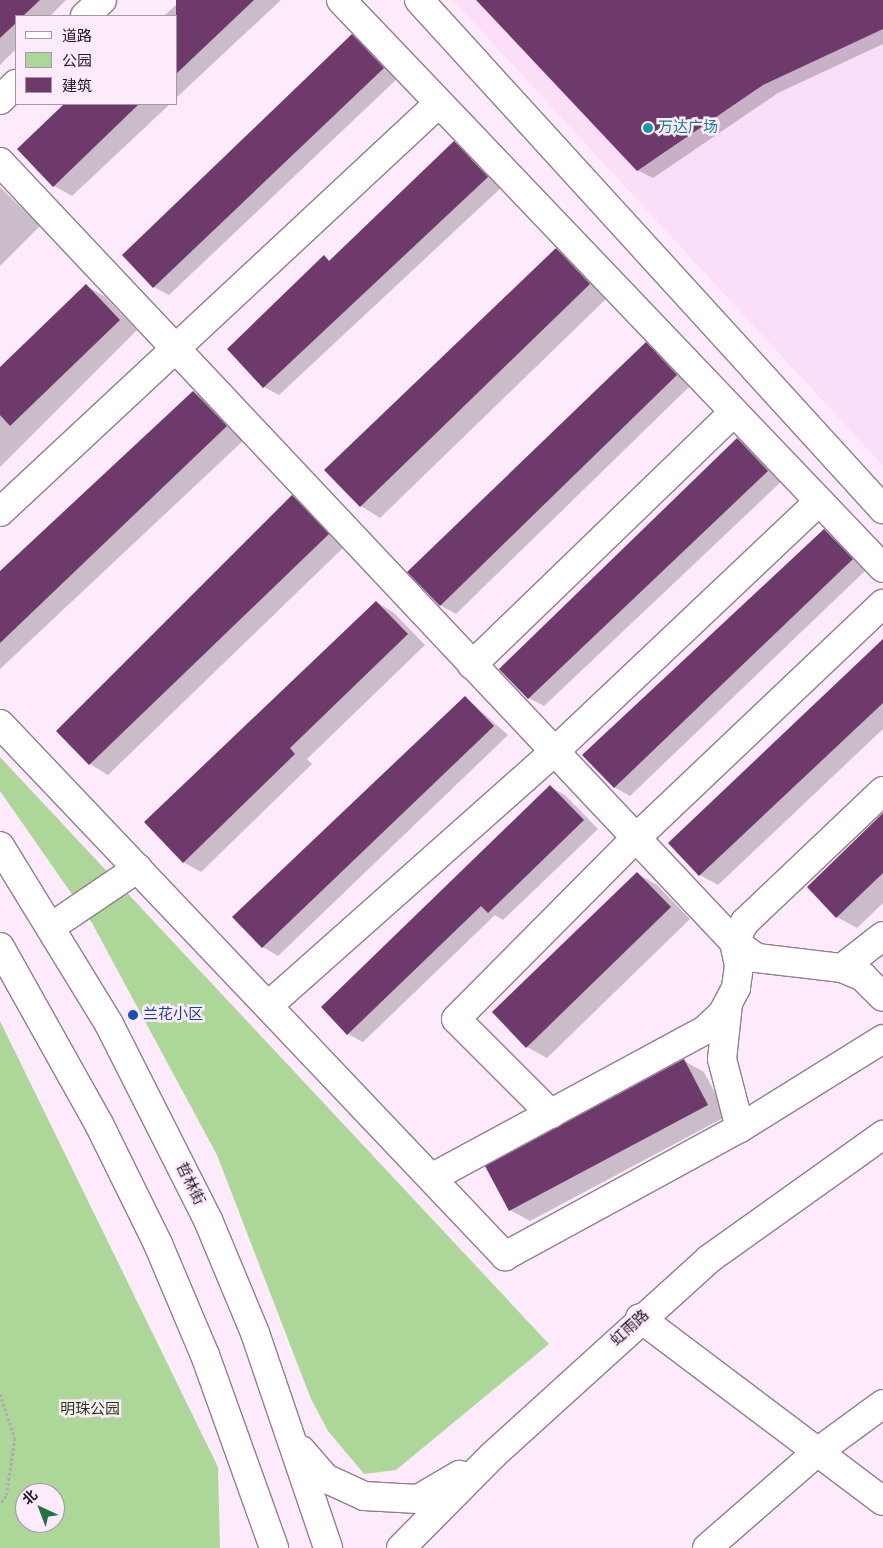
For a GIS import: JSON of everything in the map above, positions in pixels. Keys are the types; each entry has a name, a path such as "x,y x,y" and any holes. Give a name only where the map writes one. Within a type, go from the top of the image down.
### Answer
{"street":[{"path":"86,15 102,0"},
{"path":"341,0 883,568"},
{"path":"419,0 883,509"},
{"path":"0,100 15,85"},
{"path":"0,512 440,103"},
{"path":"0,162 174,350 734,942 757,958 774,962 842,968 863,977 883,997"},
{"path":"472,665 734,412"},
{"path":"269,1005 554,752 819,501"},
{"path":"551,1114 456,1019 636,838 883,604"},
{"path":"0,724 433,1177 505,1256 740,1128 883,1039"},
{"path":"740,1128 722,1059 732,995 739,966 734,942 745,922 883,791"},
{"name":"哲林街","path":"0,846 51,927 149,1098 203,1212 292,1438 328,1548"},
{"path":"51,927 138,868"},
{"path":"842,968 883,936"},
{"path":"0,946 99,1124 158,1244 208,1364 274,1548"},
{"path":"433,1177 705,1030 757,967 774,962"},
{"name":"虹雨路","path":"400,1548 493,1455 640,1318 709,1259 883,1135"},
{"path":"640,1318 816,1453 883,1501"},
{"path":"707,1548 816,1453 883,1404"},
{"path":"292,1438 325,1478 364,1496 418,1499 493,1455"}],"path":[{"path":"0,1394 14,1438 6,1496 0,1504"}],"shaded area":[{"path":"453,0 883,0 883,466"}],"green space":[{"path":"0,757 549,1344 396,1470 364,1474 328,1431 311,1399 217,1155 92,923 0,791"},
{"name":"明珠公园","path":"0,1021 218,1467 220,1548 0,1548"}],"building":[{"path":"0,0 40,0 24,15 15,15 15,24 0,38"},
{"path":"176,0 254,0 178,72 178,15 176,15"},
{"name":"万达广场","path":"476,0 883,0 883,29 763,85 637,171"},
{"path":"352,34 384,68 153,288 122,255"},
{"path":"63,105 138,105 53,187 17,149"},
{"path":"454,141 488,177 263,388 227,349 324,255 329,261"},
{"path":"556,248 590,284 360,507 324,470"},
{"path":"86,284 120,320 10,426 0,415 0,367"},
{"path":"646,342 677,375 440,606 407,572"},
{"path":"193,391 227,426 0,643 0,571"},
{"path":"737,438 768,471 528,699 499,669"},
{"path":"292,495 329,534 89,765 56,731"},
{"path":"824,529 853,559 614,788 582,755"},
{"path":"376,601 408,634 290,748 295,754 183,863 144,822"},
{"path":"883,639 883,703 699,876 668,843"},
{"path":"465,696 494,726 262,948 232,917"},
{"path":"550,785 584,820 488,913 481,906 347,1035 321,1007"},
{"path":"883,813 883,873 836,918 807,887"},
{"path":"637,872 671,907 526,1048 492,1012"},
{"path":"684,1059 708,1105 509,1211 485,1166"}],"place":[{"name":"万达广场","path":"648,128"},
{"name":"兰花小区","path":"133,1015"}]}
